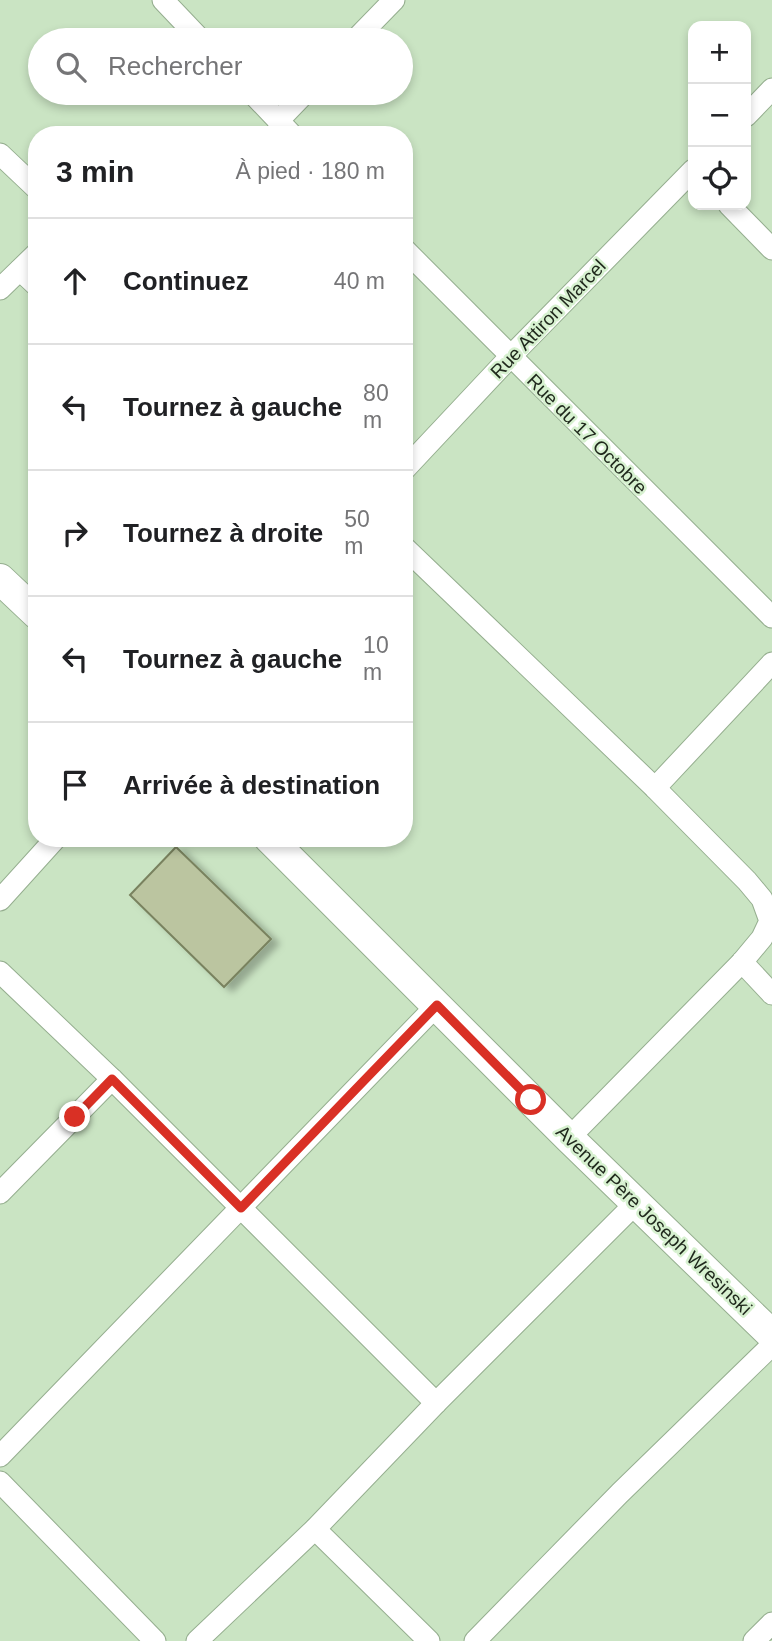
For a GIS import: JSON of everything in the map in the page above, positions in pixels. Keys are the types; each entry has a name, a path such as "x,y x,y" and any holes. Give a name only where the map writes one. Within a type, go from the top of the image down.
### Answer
{"street":[{"path":"163,0 190,28"},
{"path":"367,28 394,0"},
{"path":"751,111 772,89"},
{"path":"263,105 283,126"},
{"path":"286,126 298,105"},
{"path":"0,154 28,180"},
{"name":"Rue Attiron Marcel","path":"413,460 688,175"},
{"path":"734,210 772,249"},
{"name":"Rue du 17 Octobre","path":"413,258 772,617"},
{"path":"0,289 28,262"},
{"path":"20,270 28,278"},
{"path":"413,556 655,788 747,881 762,899 770,921 762,938 742,962 569,1138"},
{"path":"0,579 28,605"},
{"path":"655,788 772,663"},
{"path":"0,900 47,847"},
{"name":"Avenue Père Joseph Wresinski","path":"278,847 569,1138 772,1335"},
{"path":"742,962 772,994"},
{"path":"0,972 112,1079 355,1325 436,1403"},
{"path":"0,1456 437,1005"},
{"path":"0,1193 112,1079"},
{"path":"197,1641 315,1529 436,1403 636,1203"},
{"path":"477,1640 620,1493 772,1345"},
{"path":"0,1482 155,1641"},
{"path":"315,1529 429,1641"},
{"path":"754,1641 772,1623"}],"building":[{"path":"176,847 271,939 224,987 130,895"}],"route":[{"path":"75,1117 112,1079 241,1208 437,1005 531,1100"}]}
